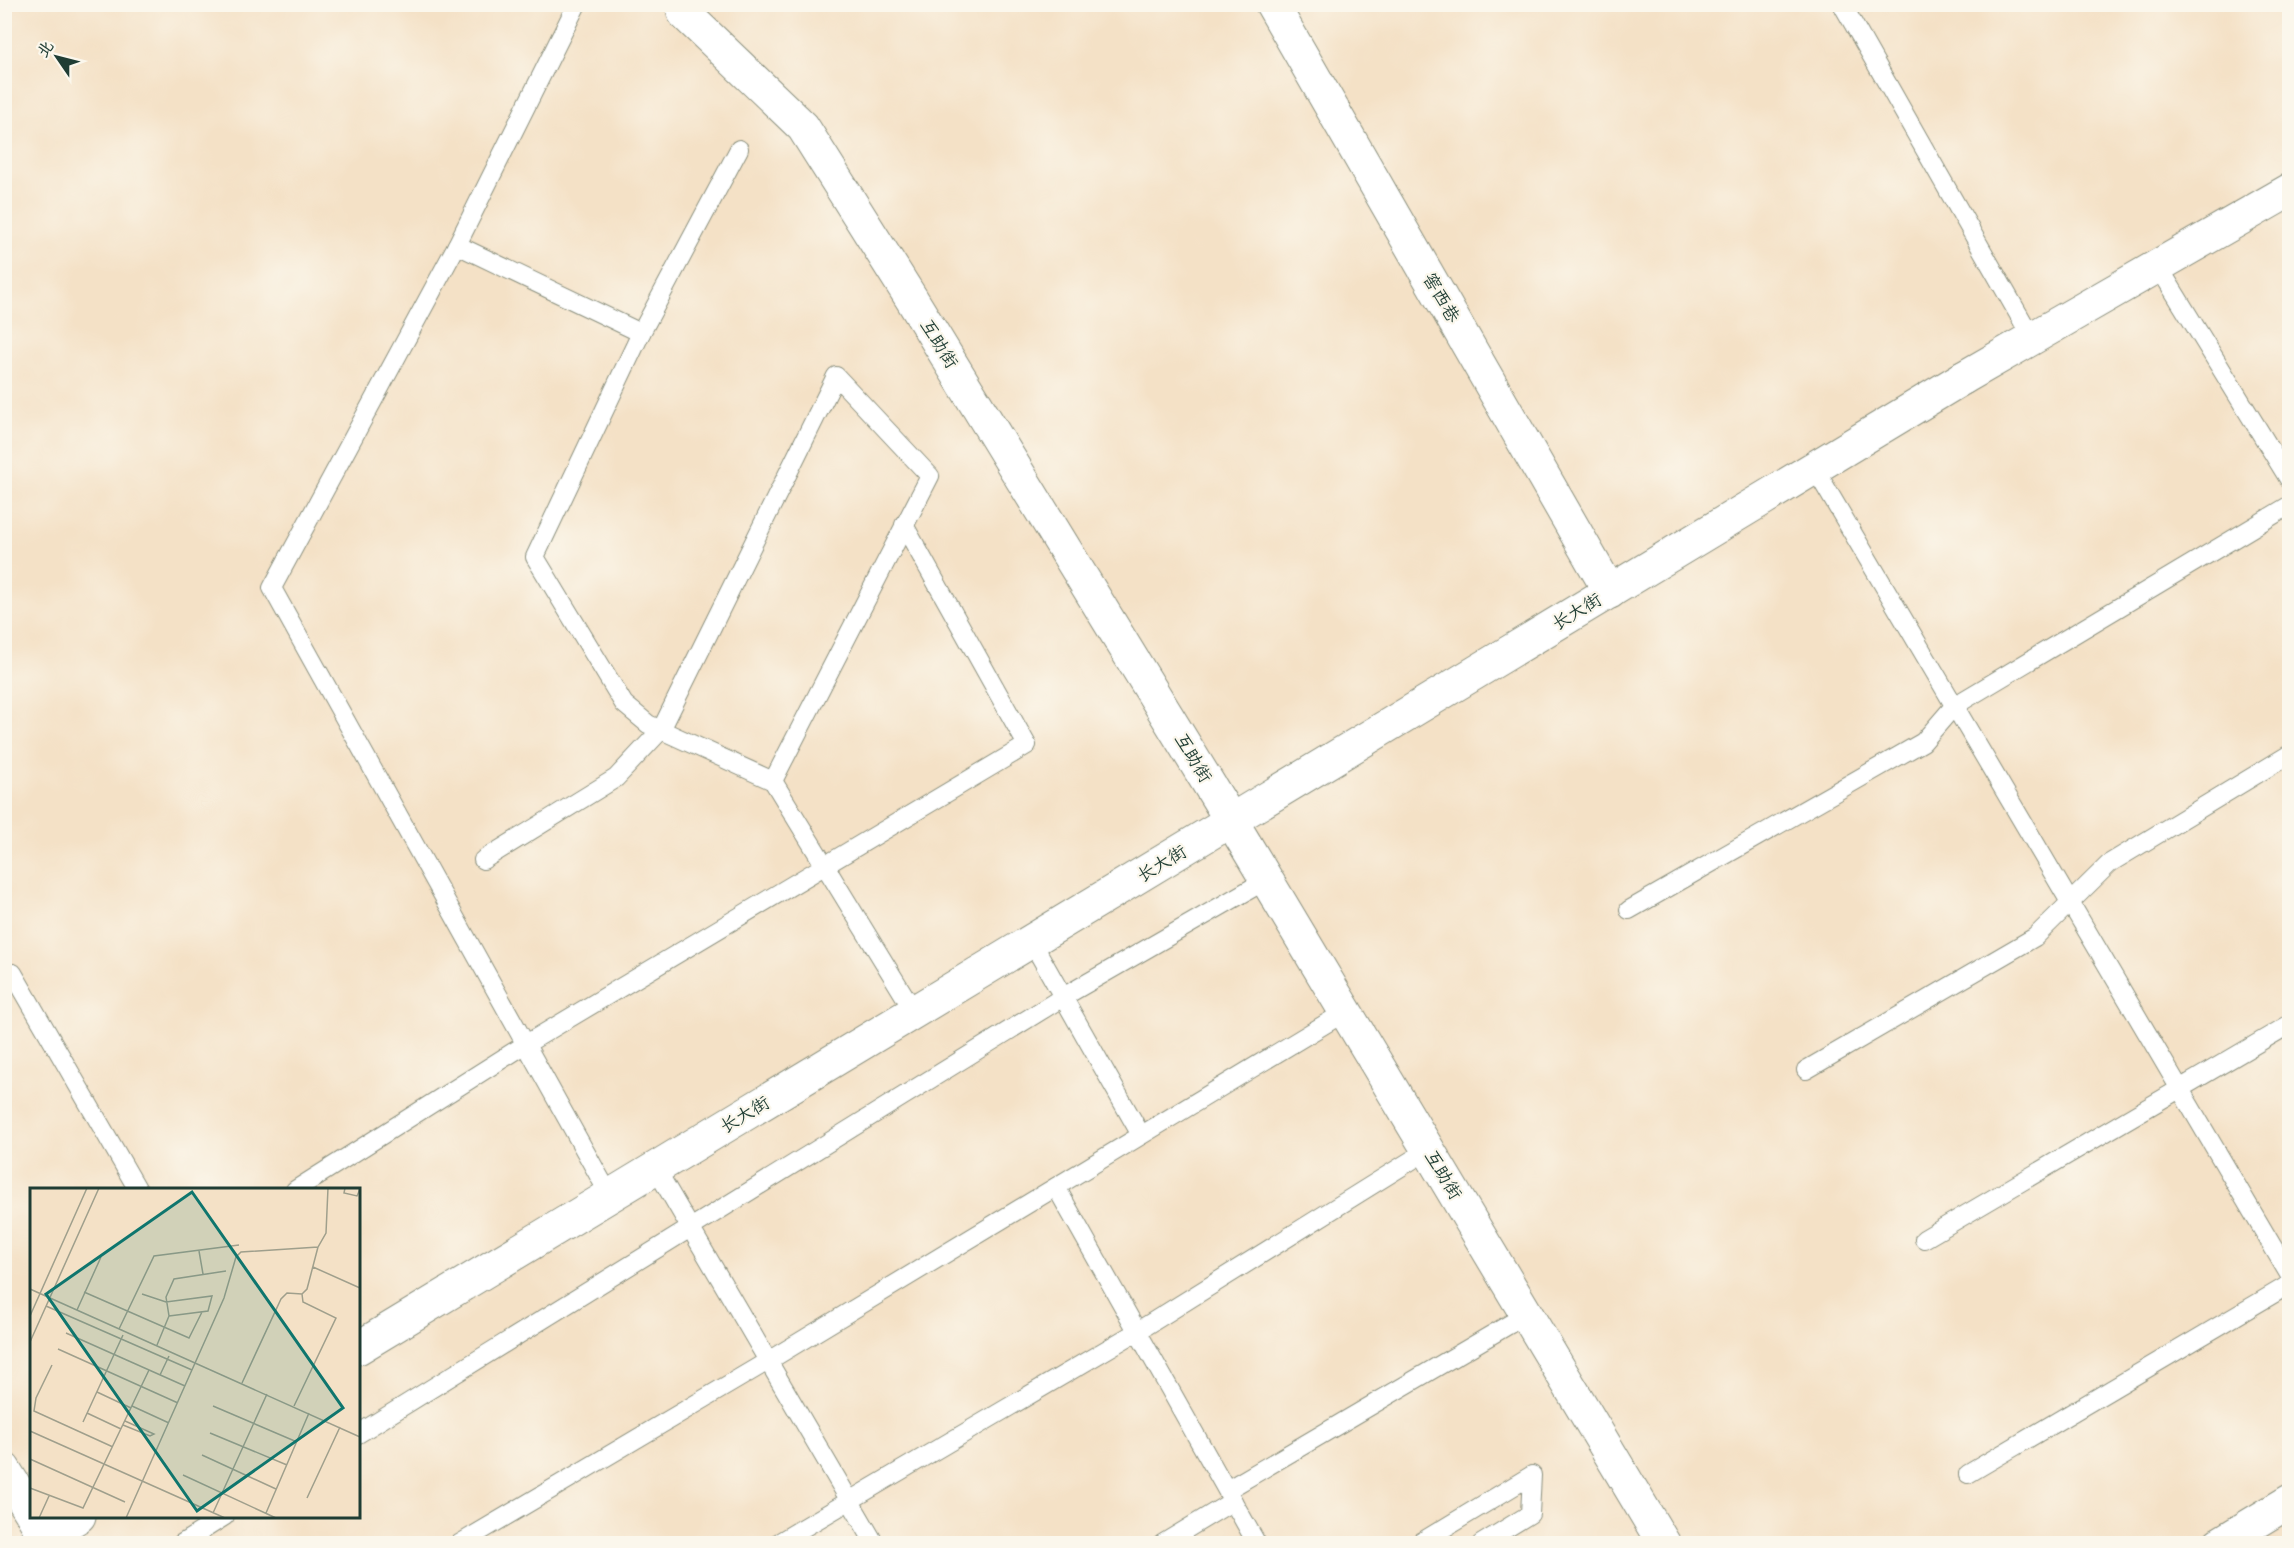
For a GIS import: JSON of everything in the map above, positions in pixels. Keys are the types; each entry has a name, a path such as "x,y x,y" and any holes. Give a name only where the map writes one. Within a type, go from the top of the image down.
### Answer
{"street":[{"name":"互助街","path":"682,4 684,13 803,127 911,298 1232,822 1664,1544"},
{"name":"窖西巷","path":"1272,4 1610,592"},
{"name":"长大街","path":"360,1347 1232,822 1963,378 2289,190"},
{"path":"4,1469 30,1516"},
{"path":"2219,1544 2289,1501"},
{"path":"38,1531 74,1518"}],"lane":[{"path":"577,4 457,245 272,588 610,1196"},
{"path":"1842,4 2032,338"},
{"path":"739,149 641,333 535,557 624,704 648,724 773,781 915,1013"},
{"path":"457,245 641,333"},
{"path":"2158,266 2289,481"},
{"path":"483,860 616,778 661,730 836,375 930,476 773,781"},
{"path":"1815,469 2289,1276"},
{"path":"1629,910 1923,742 1954,706 2289,505"},
{"path":"298,1188 526,1044 824,864 1027,745 904,525"},
{"path":"1806,1070 2035,937 2110,863 2289,754"},
{"path":"360,1433 1063,997 1266,880"},
{"path":"1032,942 1141,1135"},
{"path":"13,973 137,1188"},
{"path":"459,1544 768,1361 1346,1012"},
{"path":"1924,1239 2289,1024"},
{"path":"776,1544 1138,1331 1428,1150"},
{"path":"656,1169 875,1544"},
{"path":"1056,1187 1257,1544"},
{"path":"1968,1474 2289,1284"},
{"path":"1162,1544 1230,1495 1527,1314"},
{"path":"1418,1544 1532,1475 1530,1514 1480,1544"},
{"path":"181,1544 222,1518"}]}
